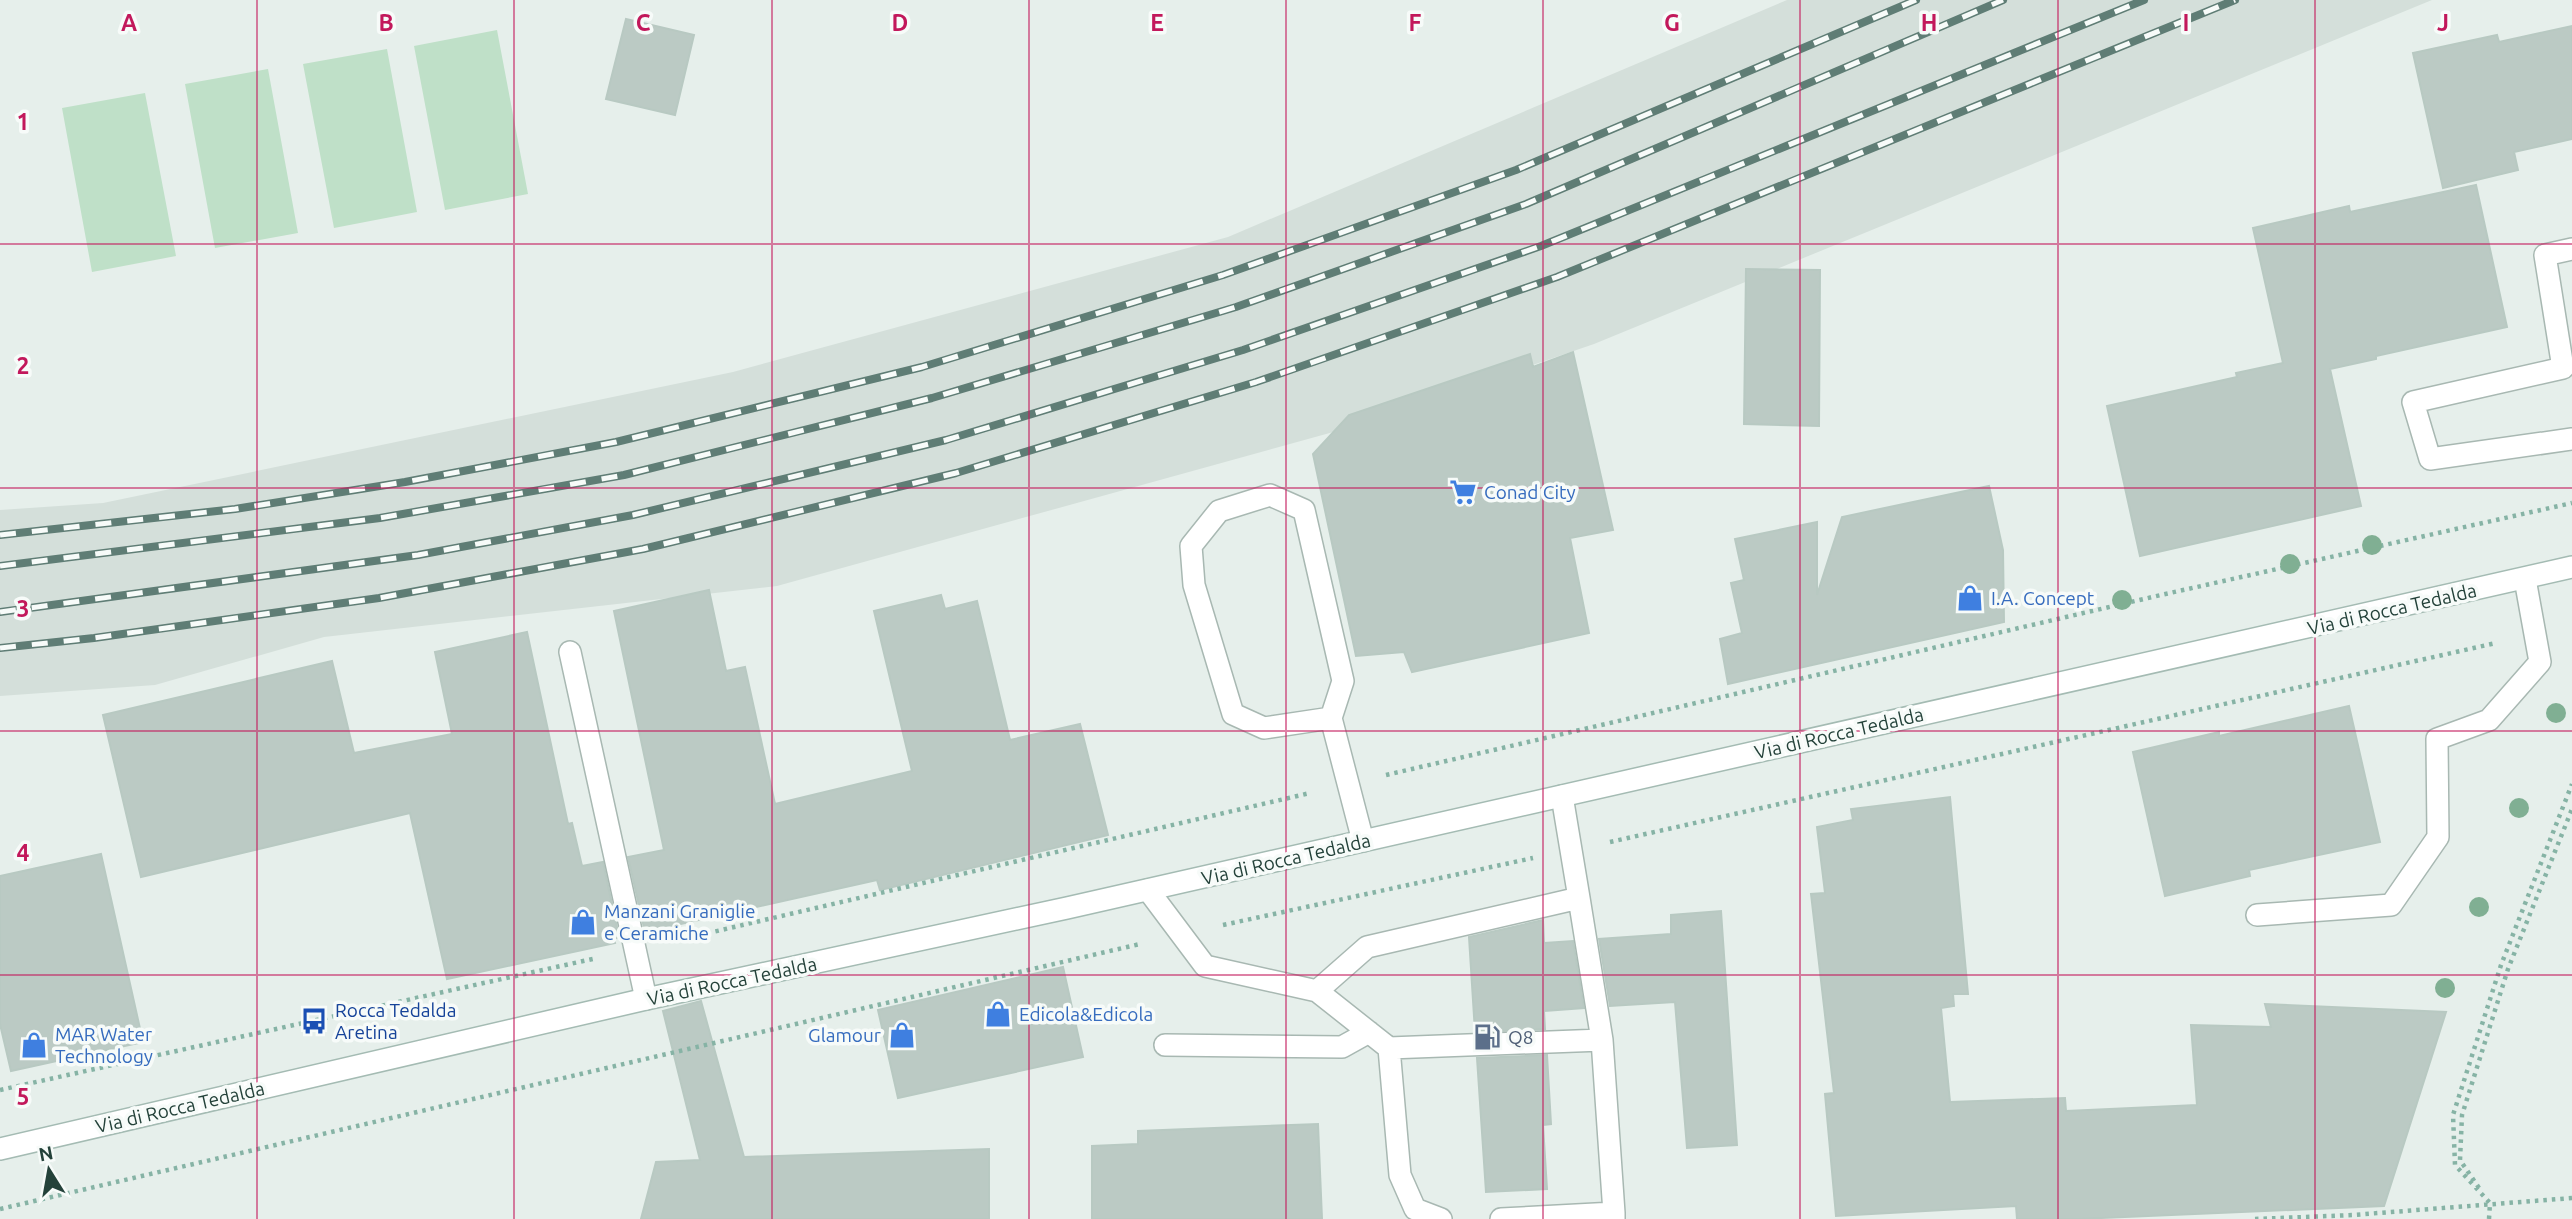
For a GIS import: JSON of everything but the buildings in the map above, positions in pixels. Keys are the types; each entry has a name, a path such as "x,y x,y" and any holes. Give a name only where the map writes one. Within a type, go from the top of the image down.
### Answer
{"street":[{"path":"2572,249 2545,255 2568,369 2413,402 2430,459 2572,439"},
{"path":"1331,718 1264,728 1233,714 1194,585 1191,546 1219,511 1270,495 1304,510 1343,681 1331,718 1363,841"},
{"name":"Via di Rocca Tedalda","path":"0,1149 646,999 1148,890 2572,567"},
{"path":"2258,915 2391,905 2438,837 2437,739 2489,720 2540,662 2525,579"},
{"path":"570,652 646,999"},
{"path":"1500,1219 1614,1216 1602,1040 1562,796"},
{"path":"1148,890 1206,966 1317,991 1389,1048 1602,1040"},
{"path":"1317,991 1367,947 1579,898"},
{"path":"1165,1045 1342,1047 1368,1032"},
{"path":"1389,1048 1400,1175 1415,1209 1441,1219"}],"path":[{"path":"1378,777 2120,604 2572,503"},
{"path":"0,1209 1181,934 1571,850 2537,634"},
{"path":"2490,1203 2455,1165 2454,1115 2501,965 2572,784"},
{"path":"0,1090 636,950 1311,793"},
{"path":"2489,1219 2490,1203 2460,1160 2462,1115 2508,969 2572,808"},
{"path":"2255,1219 2572,1198"}],"shaded area":[{"path":"1787,0 2432,0 1594,344 1355,426 777,586 324,637 155,685 0,696 0,510 103,503 733,372 1228,237"}],"green space":[{"path":"497,30 528,194 445,210 414,46"},
{"path":"387,49 417,212 334,228 303,64"},
{"path":"268,69 298,233 215,248 185,84"},
{"path":"145,93 176,256 92,272 62,108"}],"railway":[{"path":"0,535 235,509 405,482 616,442 922,367 1223,275 1516,170 1916,0"},
{"path":"0,566 380,518 624,475 932,398 1236,307 1526,204 2003,0"},
{"path":"0,612 418,555 633,515 946,440 1243,350 1541,246 2144,0"},
{"path":"0,648 94,638 379,598 643,549 956,473 1256,382 1557,277 2235,0"}],"place":[{"name":"Conad City","path":"1463,492"},
{"name":"I.A. Concept","path":"1970,598"},
{"name":"Manzani Graniglie e Ceramiche","path":"583,922"},
{"name":"Edicola&Edicola","path":"998,1014"},
{"name":"Rocca Tedalda Aretina","path":"314,1021"},
{"name":"Glamour","path":"902,1035"},
{"name":"Q8","path":"1487,1037"},
{"name":"MAR Water Technology","path":"34,1045"}]}
